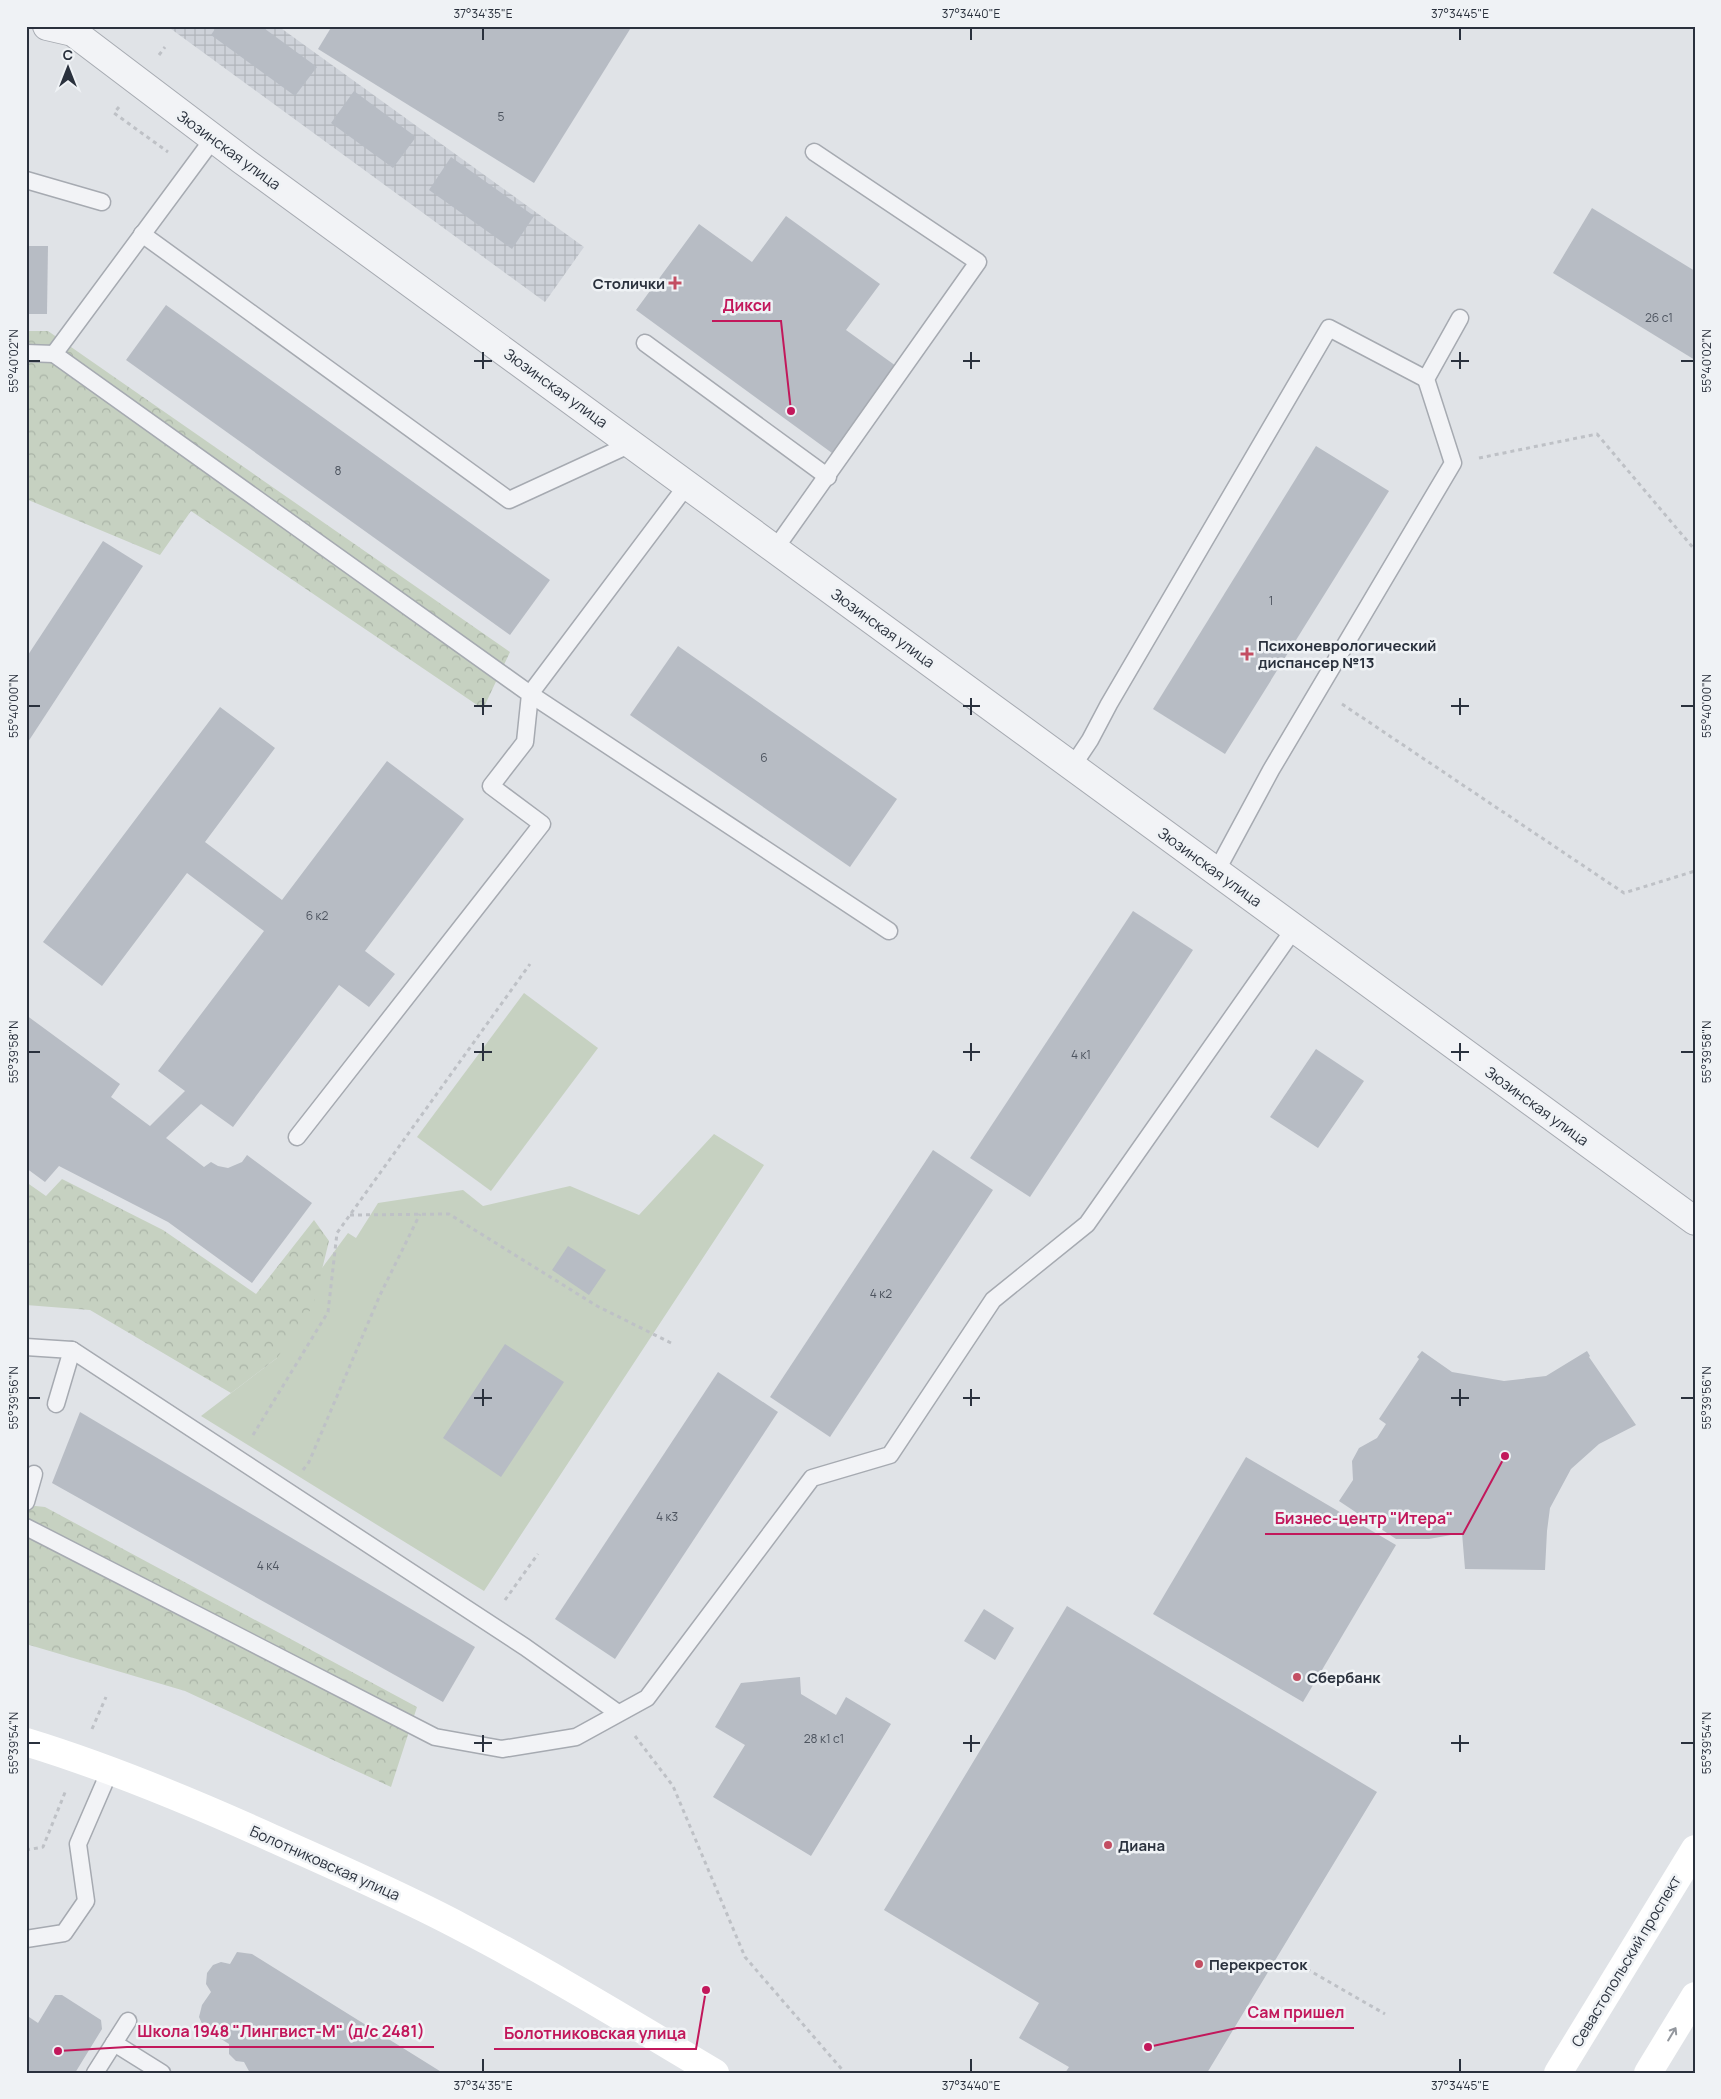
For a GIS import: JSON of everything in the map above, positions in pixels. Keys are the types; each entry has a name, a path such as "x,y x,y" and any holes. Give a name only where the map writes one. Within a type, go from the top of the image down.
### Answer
{"street":[{"path":"47,26 74,29"},
{"name":"Зюзинская улица","path":"74,29 213,139 1695,1221"},
{"name":"Болотниковская улица","path":"26,1742 80,1758 162,1789 376,1885 461,1927 554,1978 715,2073"},
{"name":"Севастопольский проспект","path":"1558,2073 1695,1849"},
{"path":"1648,2073 1695,1996"}],"lane":[{"path":"54,354 213,139"},
{"path":"775,549 828,477 978,262 814,152"},
{"path":"26,180 102,202"},
{"path":"142,234 509,500 632,444"},
{"path":"1426,379 1460,318"},
{"path":"1072,767 1090,740 1109,704 1329,328 1426,379 1453,463 1271,770 1252,809 1216,872"},
{"path":"645,343 828,477"},
{"path":"26,353 54,354 530,694 889,931"},
{"path":"297,1137 542,824 491,786 525,742 530,694 687,484"},
{"path":"26,1527 435,1737 502,1749 576,1737 647,1698 812,1478 890,1454 993,1300 1087,1224 1294,929"},
{"path":"26,1347 72,1350 489,1623 618,1713"},
{"path":"56,1404 72,1350"},
{"path":"26,1502 34,1474"},
{"path":"26,1939 64,1933 86,1901 78,1844 110,1770"},
{"path":"95,2073 128,2021"},
{"path":"114,2042 162,2073"}],"path":[{"path":"114,113 190,169"},
{"path":"1453,463 1597,434 1695,550"},
{"path":"1319,689 1624,893 1695,871"},
{"path":"238,1459 328,1312 337,1233 530,964"},
{"path":"286,1491 309,1462 380,1295 420,1214"},
{"path":"350,1215 449,1214 597,1306 670,1343"},
{"path":"489,1623 538,1554"},
{"path":"618,1713 673,1786 745,1957 845,2073"},
{"path":"26,1850 44,1847 54,1818"},
{"path":"1293,1961 1385,2014"}],"shaded area":[{"path":"167,26 278,26 584,247 545,302"}],"green space":[{"path":"26,331 48,331 510,652 483,709 191,511 160,555 26,499"},
{"path":"524,993 598,1048 491,1191 417,1137"},
{"path":"714,1134 764,1165 484,1591 201,1416 277,1358 270,1338 348,1233 356,1238 378,1203 463,1190 483,1206 570,1186 639,1215"},
{"path":"62,1179 163,1230 256,1294 314,1220 329,1241 313,1306 277,1358 231,1393 90,1310 26,1305 26,1182 46,1196"},
{"path":"26,1505 45,1507 417,1707 391,1787 185,1691 26,1644"}],"building":[{"path":"217,26 261,26 317,67 295,96 211,35"},
{"path":"332,26 632,26 534,183 318,49"},
{"path":"354,91 416,137 393,168 331,123"},
{"path":"451,157 534,216 512,249 429,190"},
{"path":"1592,208 1695,271 1695,360 1553,273"},
{"path":"786,216 880,284 846,330 896,366 832,453 636,310 699,224 752,262"},
{"path":"26,246 48,246 47,314 26,314"},
{"path":"166,305 550,580 510,635 126,360"},
{"path":"1316,446 1389,491 1225,754 1153,709"},
{"path":"103,541 143,566 26,745 26,658"},
{"path":"678,646 897,799 850,867 630,715"},
{"path":"220,707 275,748 205,842 282,900 387,761 464,819 365,951 395,974 369,1007 339,985 233,1127 201,1104 166,1138 204,1167 211,1162 228,1168 242,1162 247,1155 312,1203 252,1283 168,1222 59,1166 45,1182 26,1168 26,1015 120,1084 111,1097 150,1126 185,1091 158,1071 264,931 187,873 102,986 43,942"},
{"path":"1133,911 1193,950 1030,1197 970,1158"},
{"path":"1316,1049 1364,1081 1318,1148 1270,1117"},
{"path":"933,1150 993,1190 830,1437 770,1397"},
{"path":"568,1246 606,1270 589,1295 552,1270"},
{"path":"505,1344 564,1382 501,1477 443,1438"},
{"path":"1422,1351 1452,1372 1504,1381 1546,1376 1587,1351 1589,1357 1636,1425 1599,1444 1571,1469 1550,1508 1545,1570 1465,1569 1462,1533 1429,1539 1396,1539 1339,1501 1353,1480 1352,1461 1359,1448 1377,1438 1386,1424 1379,1419 1419,1359 1417,1357"},
{"path":"718,1372 778,1412 615,1659 555,1619"},
{"path":"80,1412 475,1647 443,1702 52,1483"},
{"path":"1246,1457 1396,1545 1303,1702 1153,1614"},
{"path":"1067,1606 1377,1792 1207,2073 1065,2073 1069,2067 1019,2038 1039,2003 884,1910"},
{"path":"984,1609 1014,1628 995,1660 964,1641"},
{"path":"800,1677 801,1694 836,1715 846,1697 891,1724 811,1856 713,1797 745,1745 715,1727 741,1683"},
{"path":"237,1952 252,1954 443,2073 250,2073 244,2062 236,2061 229,2054 229,2044 204,2028 199,2017 202,2005 211,1992 206,1984 207,1973 213,1965 221,1962 230,1964"},
{"path":"55,1995 62,1995 101,2020 102,2029 75,2073 26,2073 26,2015 38,2023"}],"place":[{"name":"Столички","path":"675,283"},
{"name":"Дикси","path":"791,411"},
{"name":"Психоневрологический диспансер №13","path":"1247,654"},
{"name":"Бизнес-центр \"Итера\"","path":"1505,1456"},
{"name":"Сбербанк","path":"1297,1677"},
{"name":"Диана","path":"1108,1845"},
{"name":"Перекресток","path":"1199,1964"},
{"name":"Болотниковская улица","path":"706,1990"},
{"name":"Сам пришел","path":"1148,2047"},
{"name":"Школа 1948 \"Лингвист-М\" (д/с 2481)","path":"58,2051"}]}
